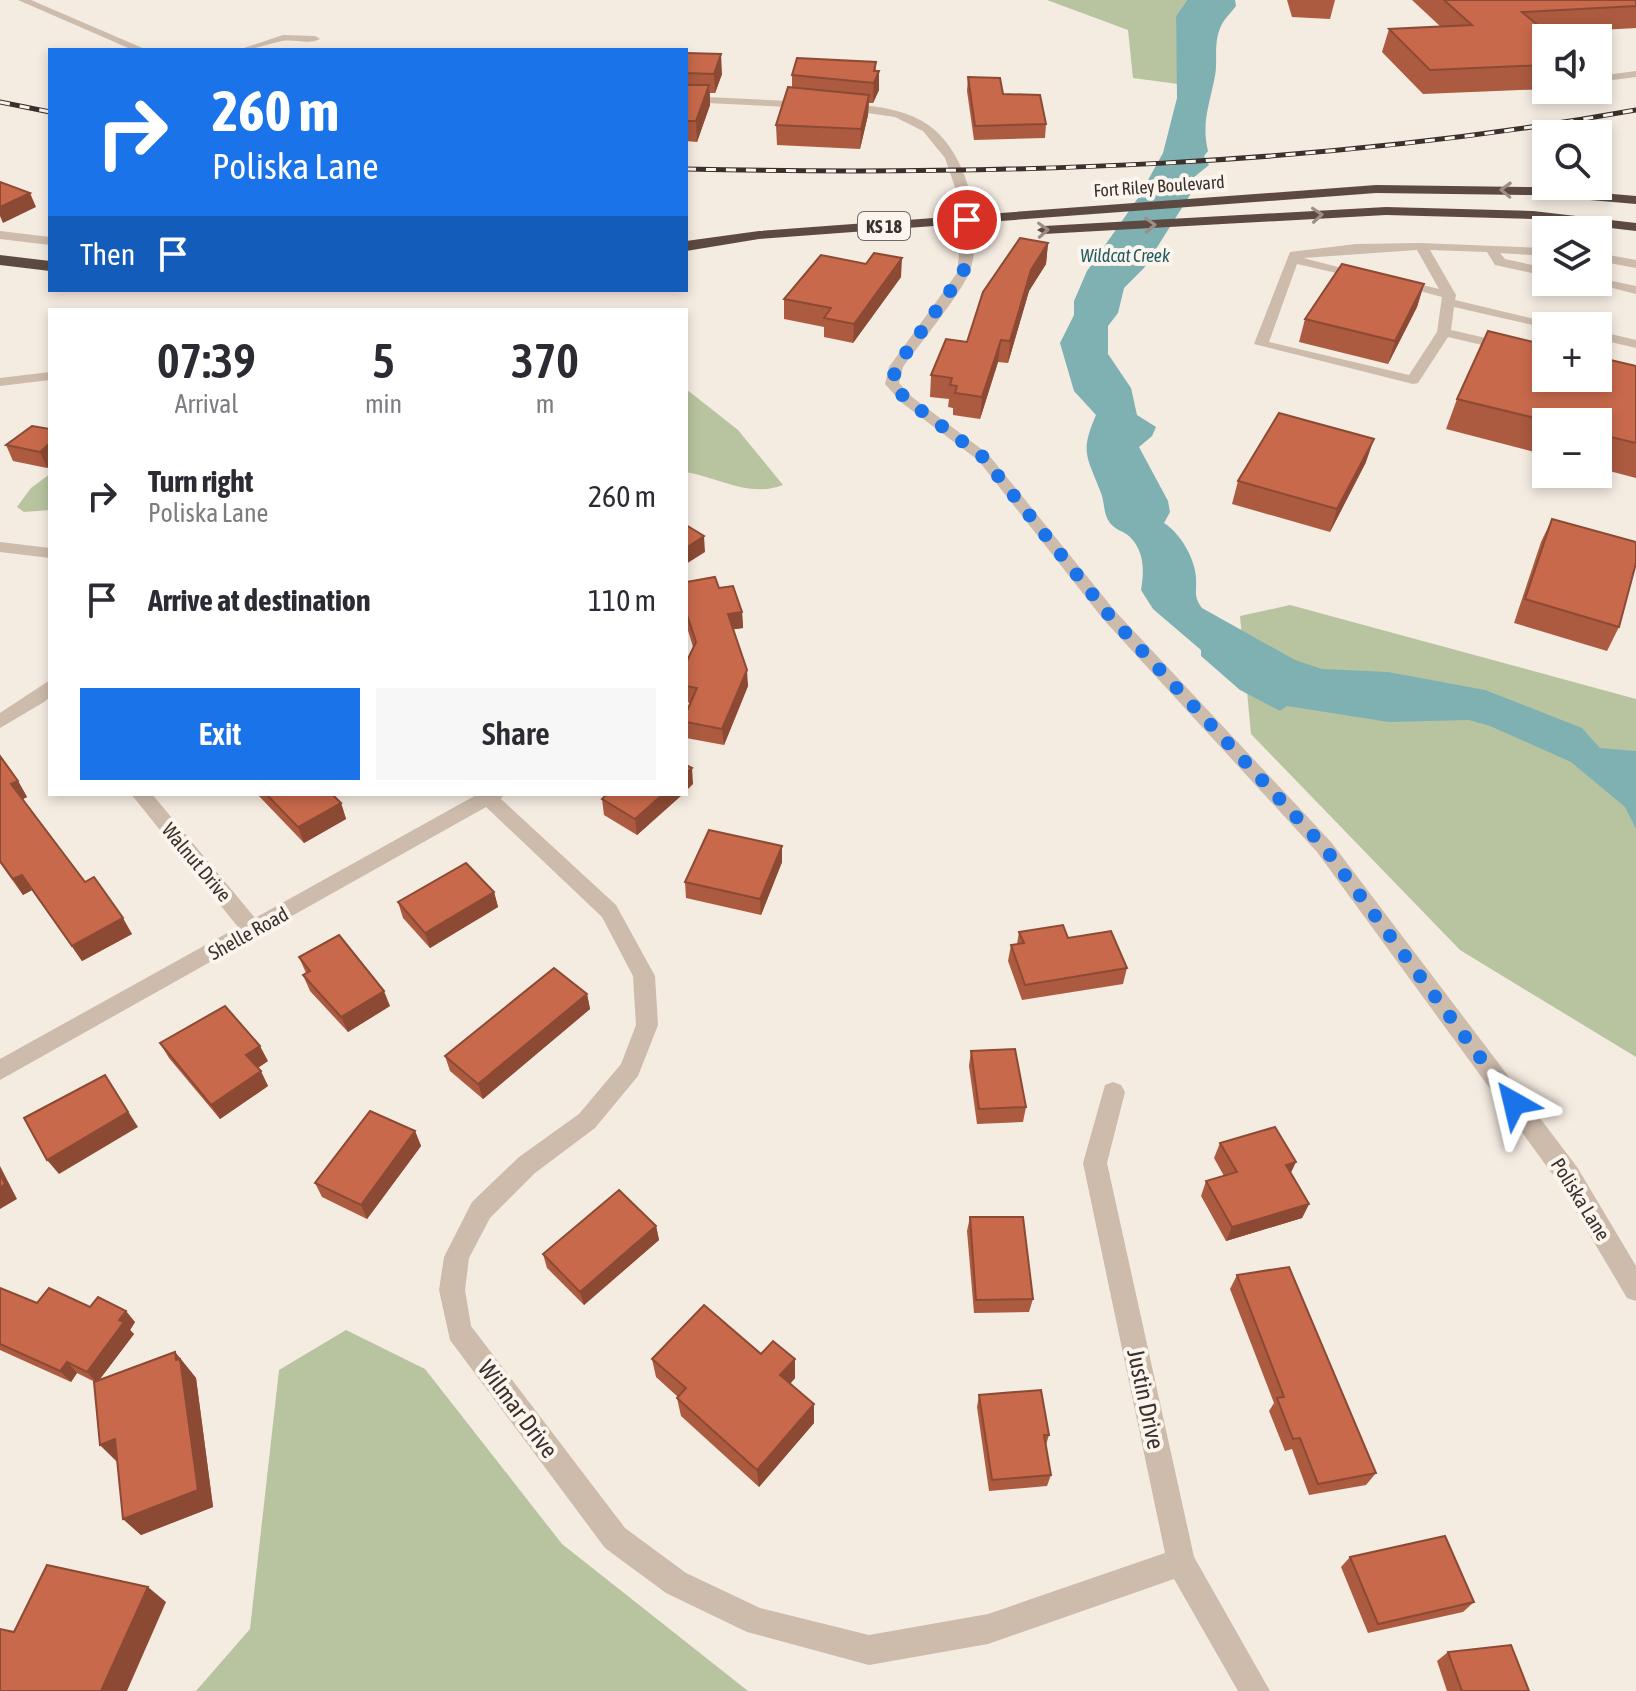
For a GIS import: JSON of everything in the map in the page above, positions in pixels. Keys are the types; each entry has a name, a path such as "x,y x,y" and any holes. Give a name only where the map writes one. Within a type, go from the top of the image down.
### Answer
{"highway":[{"name":"Fort Riley Boulevard","path":"688,248 966,227 1083,211 1376,189 1456,188 1636,199"},
{"name":"Fort Riley Boulevard","path":"966,227 1072,229 1386,211 1533,215 1636,227"},
{"path":"0,260 48,266"}],"street":[{"path":"23,0 137,48"},
{"path":"250,48 283,38 315,39"},
{"path":"1612,77 1636,74"},
{"path":"688,99 854,107 894,114 927,129 947,152 957,171 966,227"},
{"name":"Poliska Lane","path":"966,227 967,257 963,273 896,367 892,384 907,400 983,457 1109,615 1324,847 1568,1175 1636,1289"},
{"path":"32,239 48,229"},
{"path":"0,235 48,241"},
{"path":"1422,248 1448,298 1444,332 1413,380 1261,344 1294,255 1321,251 1422,248 1532,251"},
{"path":"1491,248 1500,262 1532,269"},
{"path":"1293,259 1371,277"},
{"path":"1612,260 1634,264 1631,289"},
{"path":"1386,281 1532,320"},
{"path":"1444,332 1532,353"},
{"path":"1612,338 1636,344"},
{"path":"1,382 48,376"},
{"path":"0,547 48,553"},
{"path":"0,722 46,696"},
{"name":"Walnut Drive","path":"143,796 253,930"},
{"name":"Shelle Road","path":"0,1070 491,796"},
{"name":"Wilmar Drive","path":"491,796 609,911 644,976 647,1025 630,1069 587,1121 527,1165 481,1210 457,1257 452,1290 459,1331 615,1538 676,1583 757,1622 869,1650 988,1629 1181,1562"},
{"name":"Justin Drive","path":"1113,1092 1095,1163 1181,1562 1255,1691"}],"green space":[{"path":"1047,0 1187,0 1176,16 1178,84 1133,78 1128,30"},
{"path":"688,391 738,430 783,485 746,488 688,473"},
{"path":"48,475 48,510 24,512 17,507 31,488"},
{"path":"1290,605 1636,699 1636,1057 1460,950 1251,734 1240,616"},
{"path":"346,1330 425,1369 562,1544 748,1691 196,1691 250,1629 279,1370"}],"water":[{"name":"Wildcat Creek","path":"1187,0 1235,0 1236,6 1222,23 1217,39 1215,76 1206,122 1208,151 1204,156 1209,165 1193,178 1190,195 1144,268 1124,288 1118,313 1108,326 1108,354 1131,388 1137,415 1156,427 1152,436 1139,447 1168,501 1170,512 1164,523 1190,554 1199,604 1295,660 1322,669 1388,672 1485,690 1582,728 1600,748 1636,751 1636,829 1625,807 1571,762 1490,726 1469,720 1389,722 1287,706 1280,711 1240,690 1201,656 1201,650 1153,609 1141,590 1141,556 1130,537 1108,520 1089,463 1088,439 1096,415 1074,391 1060,343 1074,315 1074,301 1087,271 1138,198 1163,153 1177,98 1176,16"}],"building":[{"path":"1444,0 1636,0 1636,6 1522,12 1536,24 1532,24 1532,66 1430,70 1389,29 1472,25"},
{"path":"688,53 721,54 714,74 688,73"},
{"path":"797,58 876,62 874,71 879,71 874,83 792,75"},
{"path":"968,77 1000,78 1003,94 1040,95 1046,124 975,126"},
{"path":"688,85 709,85 696,121 688,121"},
{"path":"788,87 869,95 861,129 776,125"},
{"path":"0,182 30,193 0,207"},
{"path":"1020,238 1048,243 1031,270 1010,341 1001,340 982,397 955,393 957,386 950,385 952,378 931,375 946,339 967,342 983,292"},
{"path":"874,253 902,258 854,324 824,318 831,308 784,299 821,255 866,264"},
{"path":"1342,264 1424,284 1395,341 1305,319"},
{"path":"1488,331 1532,342 1532,392 1612,392 1612,360 1636,366 1636,443 1612,437 1612,408 1532,408 1532,417 1457,399"},
{"path":"1279,413 1374,439 1337,509 1238,481"},
{"path":"32,426 48,429 48,445 40,452 6,445"},
{"path":"1552,519 1636,542 1636,563 1619,627 1525,599"},
{"path":"688,526 704,536 688,547"},
{"path":"715,577 719,588 733,586 742,612 728,614 747,670 722,729 688,722 688,708 697,688 688,686 688,659 696,642 688,618 688,582"},
{"path":"0,756 18,781 11,784 85,882 94,877 123,918 72,946 22,875 13,879 0,861"},
{"path":"268,796 334,796 341,803 298,827"},
{"path":"605,796 661,796 635,819 602,799"},
{"path":"709,830 782,846 760,899 685,882"},
{"path":"466,863 494,892 425,933 398,902"},
{"path":"1063,925 1068,938 1111,931 1127,968 1025,985 1011,945 1024,943 1019,932"},
{"path":"339,935 384,991 341,1017 303,975 310,971 299,957"},
{"path":"554,968 587,994 478,1084 445,1056"},
{"path":"225,1006 260,1046 246,1055 261,1071 211,1105 160,1043"},
{"path":"1015,1049 1026,1107 979,1109 971,1051"},
{"path":"105,1075 128,1112 47,1160 24,1118"},
{"path":"370,1111 415,1131 361,1205 315,1183"},
{"path":"1275,1127 1296,1162 1286,1165 1309,1204 1232,1227 1206,1181 1237,1172 1220,1143"},
{"path":"619,1190 656,1226 580,1292 543,1254"},
{"path":"970,1217 1023,1217 1033,1299 976,1300"},
{"path":"1289,1267 1376,1473 1318,1484 1300,1438 1293,1439 1277,1398 1284,1397 1237,1275"},
{"path":"0,1288 37,1303 49,1288 90,1307 98,1297 126,1311 119,1320 124,1322 87,1372 67,1362 60,1371 0,1344"},
{"path":"704,1305 761,1354 773,1341 795,1359 780,1375 814,1404 757,1470 677,1398 686,1388 652,1359"},
{"path":"175,1352 176,1360 180,1359 198,1490 123,1519 115,1439 100,1445 94,1382"},
{"path":"1041,1390 1049,1435 1044,1435 1051,1475 992,1480 979,1395"},
{"path":"1445,1536 1474,1602 1378,1624 1350,1557"},
{"path":"47,1565 148,1587 101,1691 0,1691 0,1629 14,1632"},
{"path":"1511,1645 1529,1691 1462,1691 1448,1652"}],"railway":[{"path":"0,102 48,112"},
{"path":"688,169 924,171 1162,163 1400,144 1636,110"}],"route":[{"path":"967,220 967,257 963,273 896,367 892,384 907,400 983,457 1065,564 1109,615 1324,847 1514,1103"}]}
